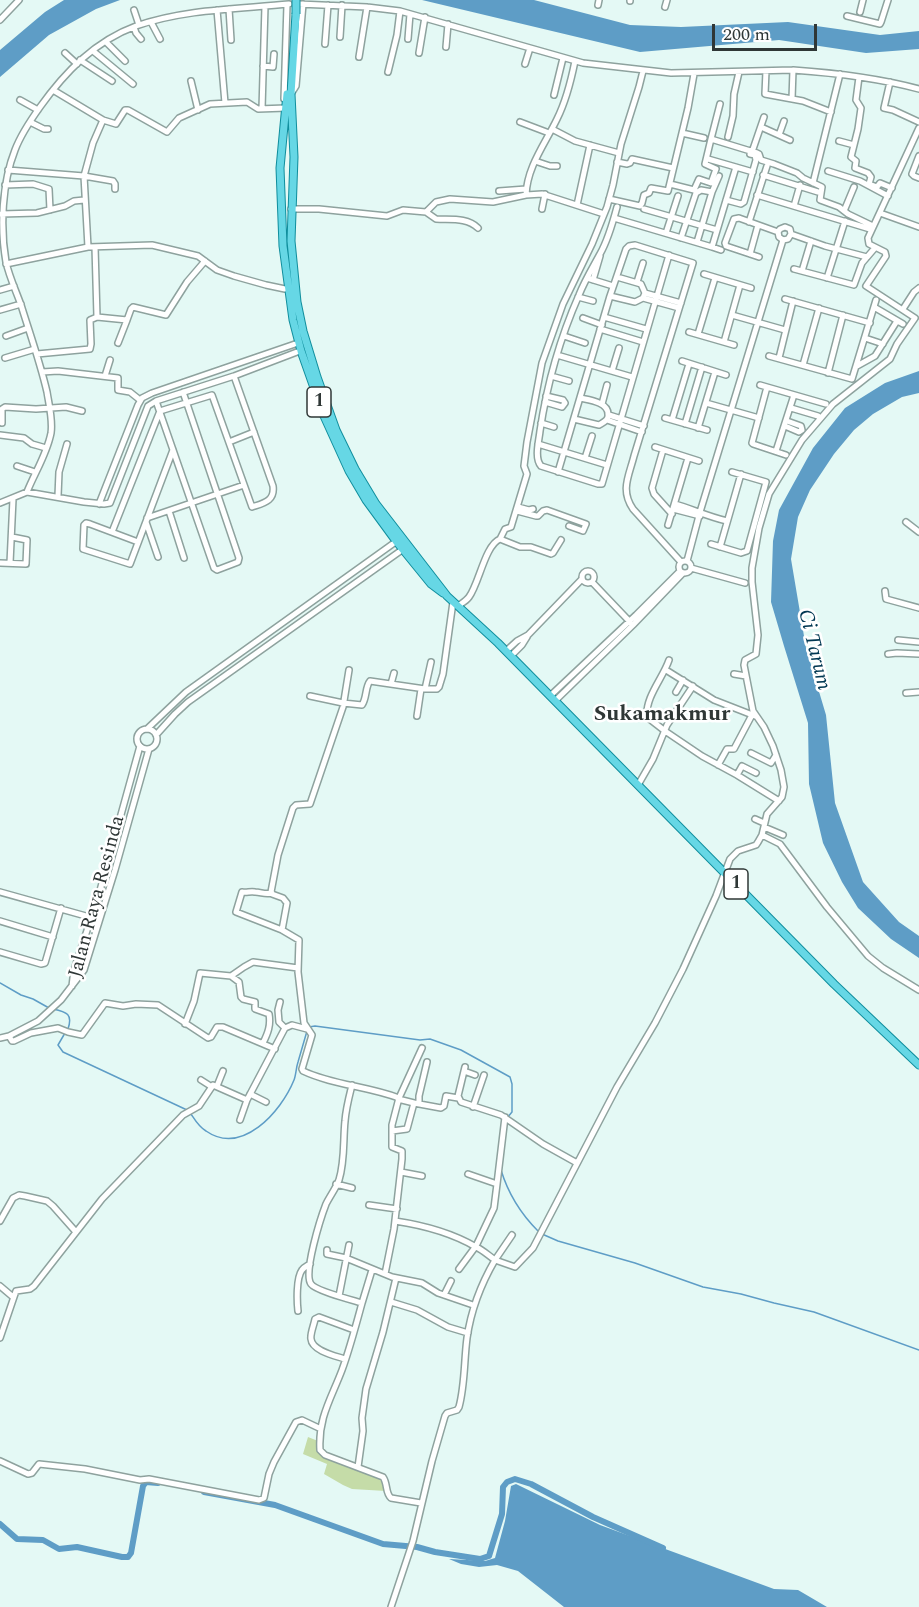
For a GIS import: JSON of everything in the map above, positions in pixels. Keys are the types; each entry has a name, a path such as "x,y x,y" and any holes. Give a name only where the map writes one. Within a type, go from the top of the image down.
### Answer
{"main road":[{"name":"1","path":"294,3 291,94 294,157 291,241 297,302 303,331 324,399 341,441 364,485 431,584 456,604 553,698 834,984 919,1065"},
{"name":"1","path":"294,13 280,158 283,246 293,320 324,416 344,461 370,506 405,548"},
{"path":"280,158 284,165 288,166 294,157"},
{"path":"280,175 286,172 291,174 293,179"}],"street":[{"path":"0,20 19,0"},
{"path":"665,7 667,0"},
{"path":"860,12 863,0"},
{"path":"847,16 881,23 888,0"},
{"path":"291,94 296,86 294,3"},
{"path":"53,90 103,120 116,124 125,110 128,110 167,132 179,118 210,104 249,102 256,108 262,109 285,108 286,57 294,3"},
{"path":"27,492 46,448 51,430 50,408 36,352 6,264 2,246 2,195 18,141 67,72 106,42 136,26 217,10 294,3 367,7 425,17 530,48 548,57 662,73 794,70 860,76 919,89"},
{"path":"325,44 328,5"},
{"path":"340,38 342,5"},
{"path":"262,109 264,6"},
{"path":"359,57 367,7"},
{"path":"229,9 231,40"},
{"path":"134,10 136,33 141,39"},
{"path":"217,10 225,103"},
{"path":"388,72 400,11"},
{"path":"408,39 410,14"},
{"path":"419,53 425,17"},
{"path":"151,22 160,39"},
{"path":"446,47 448,24"},
{"path":"106,42 125,61"},
{"path":"525,64 530,48"},
{"path":"93,51 133,84"},
{"path":"65,53 112,81"},
{"path":"263,66 273,67 274,54"},
{"path":"554,95 563,58"},
{"path":"526,192 535,161 563,105 575,61"},
{"path":"310,696 362,705 370,681 433,690 440,687 456,604 470,597 495,541 500,539 505,529 512,527 527,474 524,466 527,442 542,363 563,304 604,214 643,70"},
{"path":"792,99 794,70"},
{"path":"766,71 765,94 804,101 831,112"},
{"path":"728,136 739,72"},
{"path":"609,199 640,206 644,195 649,193 651,188 667,192 694,74"},
{"path":"813,183 840,74"},
{"path":"860,76 856,100 861,106 861,115 851,156 856,161 855,168 872,178 868,183 877,188 880,183 892,188"},
{"path":"191,81 198,110"},
{"path":"890,82 884,107 919,122"},
{"path":"20,100 38,110"},
{"path":"670,184 694,190 699,179 711,183 716,170 705,164 720,104"},
{"path":"680,105 688,108"},
{"path":"752,152 764,117"},
{"path":"97,317 84,200 84,176 93,143 103,120"},
{"path":"779,135 784,121"},
{"path":"30,122 48,129"},
{"path":"520,122 619,153"},
{"path":"760,127 790,140"},
{"path":"395,1221 437,1231 476,1246 495,1260 512,1268 528,1254 679,977 733,855 756,845 770,811 782,797 784,788 781,770 764,727 754,715 744,662 754,656 758,643 752,582 759,528 769,495 802,440 845,393 885,364 917,316 866,286 886,256 885,252 868,241 871,227 880,213 919,128"},
{"path":"682,133 704,138"},
{"path":"712,141 759,154 761,160 797,173 822,187 820,200 839,207 871,227"},
{"path":"712,141 755,155 756,160 743,204 726,200"},
{"path":"838,141 854,145"},
{"path":"577,205 590,145"},
{"path":"617,162 630,163 633,152"},
{"path":"919,156 912,174 919,178"},
{"path":"632,159 673,168"},
{"path":"708,159 753,171"},
{"path":"535,161 550,166 557,165"},
{"path":"748,222 766,165"},
{"path":"712,247 736,167"},
{"path":"8,170 84,176 113,181 115,189"},
{"path":"828,171 860,181 888,196"},
{"path":"764,175 818,192"},
{"path":"697,243 719,176"},
{"path":"5,185 33,184 50,189 50,210"},
{"path":"794,206 800,185"},
{"path":"844,211 854,187"},
{"path":"681,238 694,196 701,190 712,192"},
{"path":"498,191 545,194 604,214"},
{"path":"426,212 439,201 450,199 496,202 526,192"},
{"path":"542,209 545,194"},
{"path":"758,195 871,227"},
{"path":"666,233 678,196"},
{"path":"1,214 37,213 84,200"},
{"path":"617,207 600,255 594,263 590,279 578,297 557,355 541,423 538,444 539,464 558,472 600,484 602,482 669,255"},
{"path":"291,209 387,216 401,210 426,212 436,219 466,221 478,228"},
{"path":"644,209 717,230"},
{"path":"880,213 919,226"},
{"path":"614,218 721,250"},
{"path":"759,257 725,245 734,219 739,218 778,232"},
{"path":"827,278 845,221"},
{"path":"750,254 758,225"},
{"path":"778,232 785,227 790,229 791,234"},
{"path":"778,232 779,237 783,240"},
{"path":"791,234 867,257"},
{"path":"783,240 788,239 791,234"},
{"path":"681,572 679,564 684,561 700,514 783,240"},
{"path":"802,271 811,241"},
{"path":"6,264 91,247 152,245 198,256 223,273 285,289"},
{"path":"558,472 625,252 629,246 635,245 696,263 680,306 626,486 627,498 633,509 684,561 691,565 691,568 745,583"},
{"path":"794,269 857,286 858,272 874,249"},
{"path":"118,343 133,307 166,315 187,282 205,261"},
{"path":"637,282 643,262"},
{"path":"704,274 751,288"},
{"path":"610,296 638,302 644,295 643,287 637,282 617,277"},
{"path":"698,334 715,278"},
{"path":"590,279 613,286"},
{"path":"724,342 740,285"},
{"path":"0,290 14,286"},
{"path":"903,309 919,288"},
{"path":"644,295 680,306"},
{"path":"578,297 593,302"},
{"path":"785,299 870,323"},
{"path":"769,356 850,380 857,366 876,300"},
{"path":"779,358 793,301"},
{"path":"0,310 21,304"},
{"path":"857,366 875,356 900,322 874,307"},
{"path":"803,365 819,308"},
{"path":"732,314 786,329"},
{"path":"828,373 843,315"},
{"path":"5,358 36,352 90,349 90,319 97,317 127,320"},
{"path":"604,317 646,329"},
{"path":"583,318 643,342"},
{"path":"6,336 28,328"},
{"path":"689,332 734,345"},
{"path":"564,336 585,343"},
{"path":"866,338 883,344"},
{"path":"99,504 140,400 152,393 295,344"},
{"path":"612,371 619,348"},
{"path":"0,503 27,492 99,504 110,502 148,406 156,401 209,385 297,352"},
{"path":"557,355 632,377"},
{"path":"105,376 110,360"},
{"path":"682,361 726,375"},
{"path":"672,420 689,364"},
{"path":"685,424 702,368"},
{"path":"42,372 58,371 119,379 118,390 130,392 140,400"},
{"path":"698,428 715,372"},
{"path":"205,375 209,385"},
{"path":"160,411 212,395 252,507 269,501 273,495 273,486 234,376"},
{"path":"551,376 569,381"},
{"path":"602,405 607,385"},
{"path":"760,385 826,404"},
{"path":"767,387 752,443 786,454"},
{"path":"156,401 214,568 217,570 228,567 238,562 239,558 183,392"},
{"path":"776,451 794,395"},
{"path":"545,402 562,407 564,403 563,400 546,396"},
{"path":"580,398 602,405 608,417"},
{"path":"706,402 759,417"},
{"path":"2,423 3,408 66,407 82,411"},
{"path":"791,408 818,416"},
{"path":"112,532 160,411"},
{"path":"608,417 643,429"},
{"path":"574,419 599,425 608,417"},
{"path":"665,418 707,430"},
{"path":"541,423 554,427"},
{"path":"229,442 254,432"},
{"path":"0,435 24,438 32,444 46,448"},
{"path":"585,458 592,436"},
{"path":"58,496 59,471 67,444"},
{"path":"538,444 607,465"},
{"path":"655,447 699,461"},
{"path":"138,542 90,524 84,524 82,548 130,564 173,450"},
{"path":"663,450 651,488 654,494 673,509 727,521"},
{"path":"668,525 688,458"},
{"path":"16,466 36,472"},
{"path":"711,544 745,553 754,528 766,482 732,472"},
{"path":"720,547 741,474"},
{"path":"146,520 244,485"},
{"path":"10,563 13,499"},
{"path":"517,509 533,509"},
{"path":"517,509 538,516 547,510 586,524 583,531 569,526"},
{"path":"169,511 184,558"},
{"path":"146,520 158,557"},
{"path":"906,522 919,532"},
{"path":"0,563 26,564 28,542 26,539 12,537"},
{"path":"500,539 520,547 533,548 550,554 561,540"},
{"path":"147,729 186,692 394,543"},
{"path":"156,735 181,707 405,548"},
{"path":"553,698 681,572 690,571 691,568"},
{"path":"508,654 522,645 528,635 582,579 585,571 589,570 593,573 592,582"},
{"path":"582,579 586,583 592,582"},
{"path":"592,582 631,623"},
{"path":"885,591 886,599 919,608"},
{"path":"321,596 326,604"},
{"path":"508,654 517,641 528,635"},
{"path":"898,640 919,642"},
{"path":"888,654 919,654"},
{"path":"417,716 431,662"},
{"path":"667,665 683,680 721,704 754,715"},
{"path":"667,665 674,668"},
{"path":"667,665 652,694 647,717 718,765 779,801"},
{"path":"223,666 228,673"},
{"path":"272,893 278,855 293,808 296,805 310,803 344,703 349,669"},
{"path":"391,684 394,673"},
{"path":"734,674 746,676"},
{"path":"676,692 683,680"},
{"path":"638,784 644,777 672,716 693,686"},
{"path":"906,693 919,692"},
{"path":"718,765 727,749 734,749 754,715"},
{"path":"147,729 153,730 156,743 149,749 144,749 137,741 137,736 141,730 147,729"},
{"name":"Jalan Raya Resinda","path":"72,987 74,970 99,894 140,746"},
{"name":"Jalan Raya Resinda","path":"72,987 86,964 100,921 149,749"},
{"path":"751,753 771,763 776,755"},
{"path":"737,775 743,766 756,773"},
{"path":"628,775 636,779 644,777"},
{"path":"755,819 783,835"},
{"path":"762,835 780,844 827,907 868,956 919,990"},
{"path":"0,892 100,921"},
{"path":"282,930 287,903 284,898 272,893 242,892 236,912 282,930 299,940 298,968 304,1023 311,1037 303,1071 320,1078 441,1108 444,1106 446,1096 458,1098 461,1102 506,1118 543,1144 577,1163"},
{"path":"0,952 43,964 46,961 60,908"},
{"path":"0,921 52,937"},
{"path":"231,976 253,962 298,968"},
{"path":"185,1024 194,1001 200,973 231,976 239,982 241,997 255,1002 255,1009 269,1014 268,1034 263,1043"},
{"path":"0,1038 9,1036 38,1021 72,987"},
{"path":"280,1002 279,1022 285,1028"},
{"path":"9,1036 14,1041 31,1033 58,1028 82,1035 107,1003 158,1005 208,1038 217,1027 223,1027 275,1049"},
{"path":"240,1120 249,1097 285,1028 292,1025 308,1030"},
{"path":"385,1274 401,1172 402,1151 392,1147 392,1131 399,1098 422,1048"},
{"path":"392,1131 407,1130 417,1103 427,1062"},
{"path":"458,1098 464,1069 475,1075"},
{"path":"0,1338 16,1291 34,1286 102,1199 176,1122 202,1103 223,1071"},
{"path":"473,1107 484,1075"},
{"path":"201,1080 266,1102"},
{"path":"352,1085 346,1114 344,1155 336,1185 319,1223 308,1278 310,1284 316,1288 362,1303"},
{"path":"459,1269 476,1246 494,1208 506,1118"},
{"path":"401,1172 422,1176"},
{"path":"468,1174 497,1184"},
{"path":"336,1185 352,1188"},
{"path":"0,1221 13,1198 19,1195 46,1201 76,1232"},
{"path":"369,1205 397,1209"},
{"path":"391,1607 410,1550 445,1416 459,1407 473,1305 485,1272 512,1235"},
{"path":"339,1296 349,1245"},
{"path":"327,1250 327,1254 346,1258 396,1278 422,1283 444,1295 473,1305"},
{"path":"298,1311 299,1275 303,1268 310,1264"},
{"path":"372,1270 341,1373 324,1411 320,1450 322,1454 383,1477 391,1498 421,1503"},
{"path":"357,1467 363,1431 362,1418 366,1389 396,1278"},
{"path":"444,1295 451,1281"},
{"path":"0,1286 14,1297"},
{"path":"391,1302 417,1310 448,1327 468,1333"},
{"path":"345,1359 322,1351 313,1344 311,1339 315,1319 322,1318 354,1330"},
{"path":"0,1461 28,1474 32,1473 39,1464 85,1469 259,1500 264,1498 274,1462 296,1422 302,1420 321,1429"}],"green space":[{"path":"308,1437 318,1441 319,1450 385,1478 386,1491 352,1489 324,1474 327,1464 303,1454"}],"water":[{"path":"64,0 120,0 96,9 49,35 0,77 0,50 45,12"},
{"path":"422,0 534,0 630,25 681,27 788,22 880,35 919,31 919,49 866,53 779,40 640,52"},
{"path":"919,371 919,393 902,397 873,414 854,430 834,454 810,490 798,517 791,559 806,648 826,715 835,803 863,882 899,922 919,936 919,958 891,939 858,908 823,843 809,784 808,723 771,602 773,541 779,510 813,448 845,408 885,383"},
{"path":"516,1484 600,1525 774,1589 798,1590 827,1607 564,1607 518,1571 497,1565 479,1567 461,1564 449,1559 485,1561 495,1558 511,1486"}],"waterway":[{"path":"0,983 49,1008"},
{"path":"53,1009 68,1014 70,1020 68,1029"},
{"path":"309,1027 420,1040 430,1039 461,1050 510,1077 512,1112 507,1118"},
{"path":"191,1114 204,1129 220,1137 233,1138 259,1127 280,1105 288,1092 295,1078 307,1031"},
{"path":"65,1033 58,1045 63,1052 187,1110"},
{"path":"501,1170 516,1203 538,1231"},
{"path":"542,1234 703,1287 814,1312 919,1350"},
{"path":"204,1492 275,1505 383,1544 417,1547 480,1559 489,1556 502,1514 503,1487 507,1482 515,1479 531,1484 593,1517 663,1548"},
{"path":"0,1524 17,1539 43,1540 59,1549 77,1547 128,1557 131,1553 143,1486 146,1482 158,1483"}],"district":[{"name":"Sukamakmur","path":"662,716"}],"water label":[{"name":"Ci Tarum","path":"813,650"}]}
